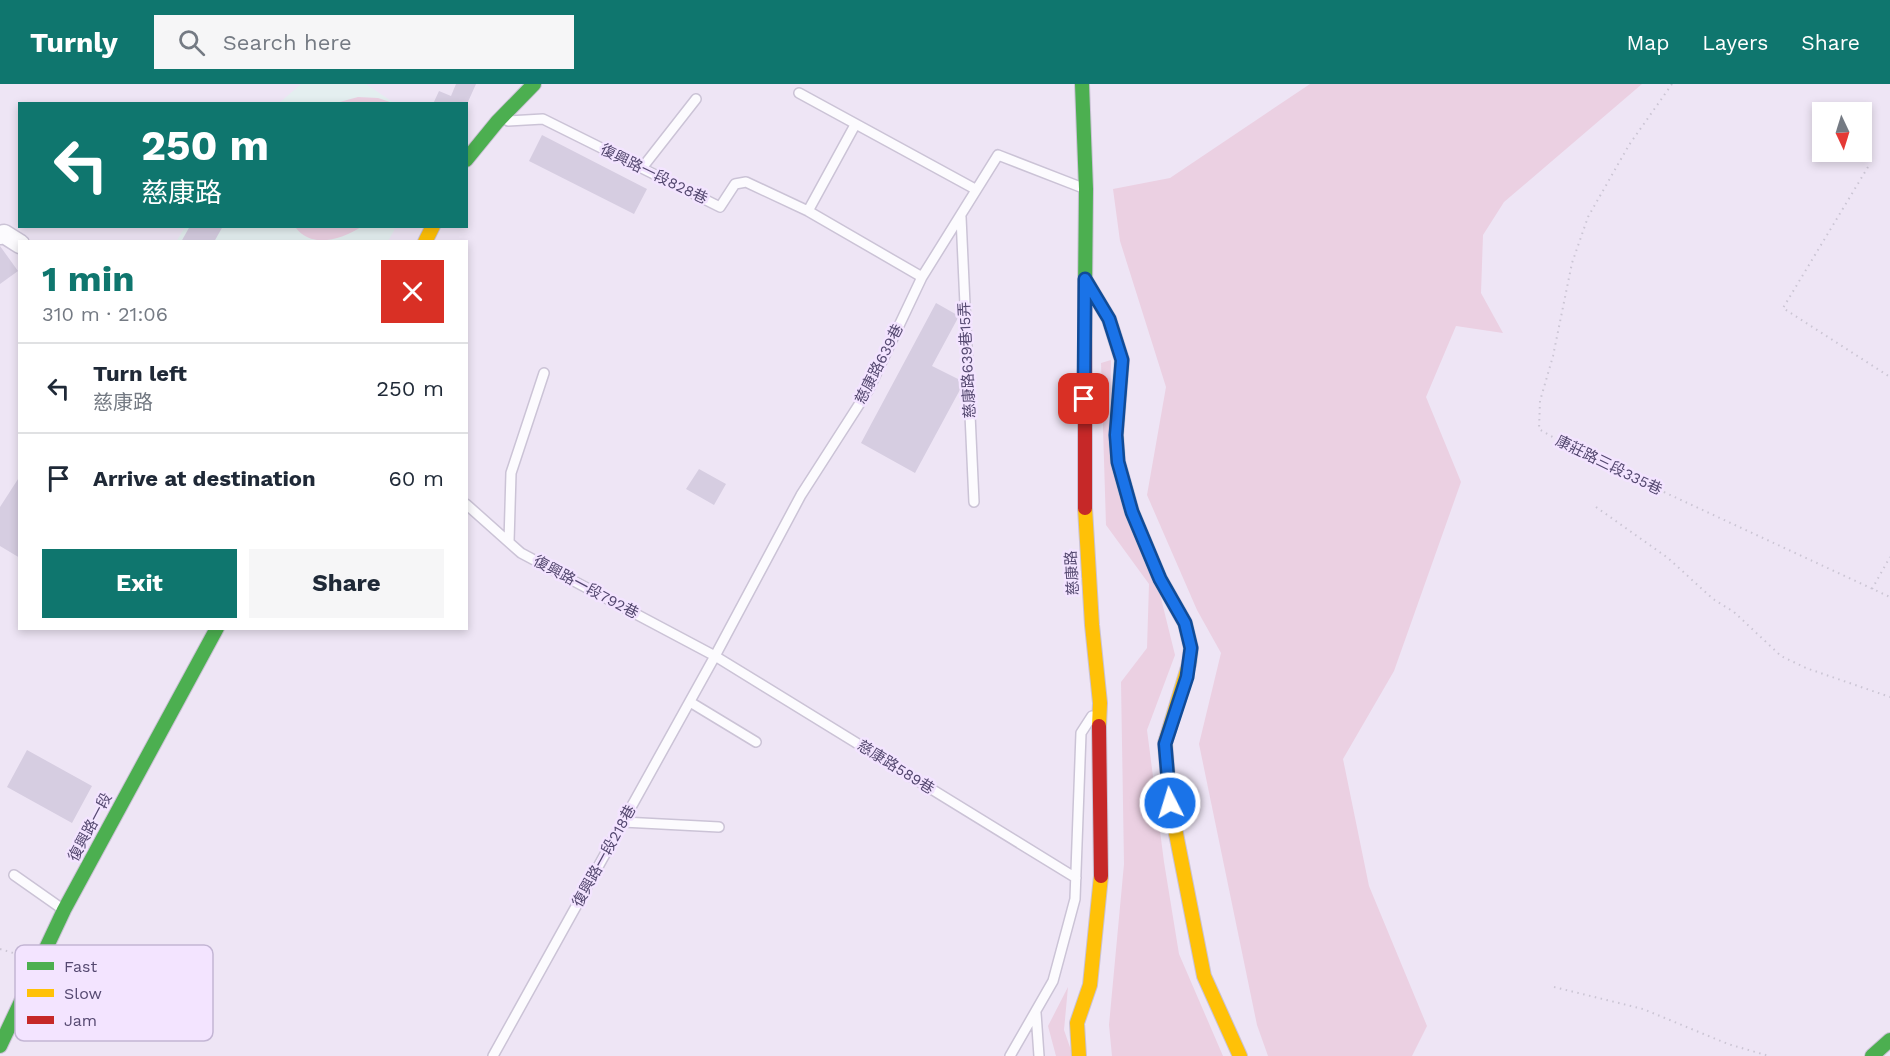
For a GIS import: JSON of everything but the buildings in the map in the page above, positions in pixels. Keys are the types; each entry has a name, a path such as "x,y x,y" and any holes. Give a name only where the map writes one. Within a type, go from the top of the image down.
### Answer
{"street":[{"path":"468,158 497,122 534,84"},
{"name":"慈康路","path":"1080,1056 1077,1023 1090,985 1102,861 1098,771 1100,704 1092,625 1084,485 1086,189 1082,84"},
{"path":"0,235 4,234 18,244"},
{"path":"0,249 18,245"},
{"path":"1085,279 1109,319 1122,360 1116,435 1118,462 1132,512 1160,579 1185,623 1191,648 1187,677 1165,744 1170,803 1204,976 1240,1056"},
{"name":"復興路一段","path":"48,945 64,910 216,630"},
{"name":"復興路一段","path":"0,1046 15,1014"},
{"path":"1872,1056 1890,1040"}],"lane":[{"path":"799,93 975,189"},
{"path":"642,168 696,99"},
{"name":"復興路一段828巷","path":"497,122 543,119 720,207 735,184 746,182 808,212 922,277"},
{"path":"808,212 855,125"},
{"name":"慈康路639巷","path":"716,656 801,495 869,389 922,277 998,155 1086,189"},
{"name":"慈康路639巷15弄","path":"961,217 974,502"},
{"path":"509,542 511,472 544,374"},
{"name":"復興路一段792巷","path":"468,506 521,553 716,656"},
{"name":"復興路一段218巷","path":"493,1056 716,656"},
{"name":"慈康路589巷","path":"716,656 1076,878"},
{"path":"690,702 756,742"},
{"path":"1010,1056 1053,981 1075,899 1081,733 1100,704"},
{"path":"623,822 719,827"},
{"path":"14,875 64,910"},
{"path":"1036,1013 1039,1056"}],"path":[{"name":"康莊路三段335巷","path":"1672,84 1629,145 1588,217 1572,264 1553,356 1540,401 1539,429 1582,454 1890,597"},
{"path":"1868,167 1783,308 1890,377"},
{"path":"1596,507 1668,558 1713,600 1734,612 1781,656 1806,668 1890,697"},
{"path":"1872,589 1890,557"},
{"path":"1554,987 1643,1009 1728,1044 1769,1056"}],"shaded area":[{"path":"301,84 366,84 393,102 280,102"},
{"path":"1310,84 1642,84 1504,202 1483,235 1481,293 1503,333 1456,326 1426,397 1461,482 1394,671 1343,759 1369,886 1427,1026 1412,1056 1268,1056 1257,1025 1199,744 1221,653 1197,610 1147,495 1166,387 1120,241 1113,189 1170,178"},
{"path":"358,97 378,98 390,102 340,102"},
{"path":"184,228 395,228 389,240 177,240"},
{"path":"296,228 359,228 344,236 326,240 310,238"},
{"path":"1111,360 1110,444 1156,578 1175,655 1147,730 1164,862 1179,954 1223,1056 1112,1056 1109,1025 1124,864 1121,682 1147,648 1149,584 1106,525 1101,363"},
{"path":"1068,987 1064,1030 1073,1056 1056,1056 1048,1026"}],"traffic: fast":[{"path":"468,158 497,122 534,84"},
{"path":"1082,84 1086,189 1085,292"},
{"path":"1085,279 1109,319 1122,360 1116,435 1118,462 1132,512 1160,579 1185,623 1191,648 1189,664"},
{"path":"48,945 64,910 216,630"},
{"path":"0,1046 15,1014"},
{"path":"1872,1056 1890,1040"}],"traffic: slow":[{"path":"426,240 432,228"},
{"path":"1085,508 1092,625 1100,703 1099,726"},
{"path":"1189,664 1165,743 1170,803 1204,976 1240,1056"},
{"path":"1079,1056 1077,1023 1090,985 1101,876"}],"traffic: jam":[{"path":"1085,292 1085,508"},
{"path":"1099,726 1101,876"}],"route":[{"path":"1084,399 1085,279 1109,319 1122,360 1116,435 1118,462 1132,512 1160,579 1185,623 1191,648 1187,677 1165,744 1170,803"}]}
